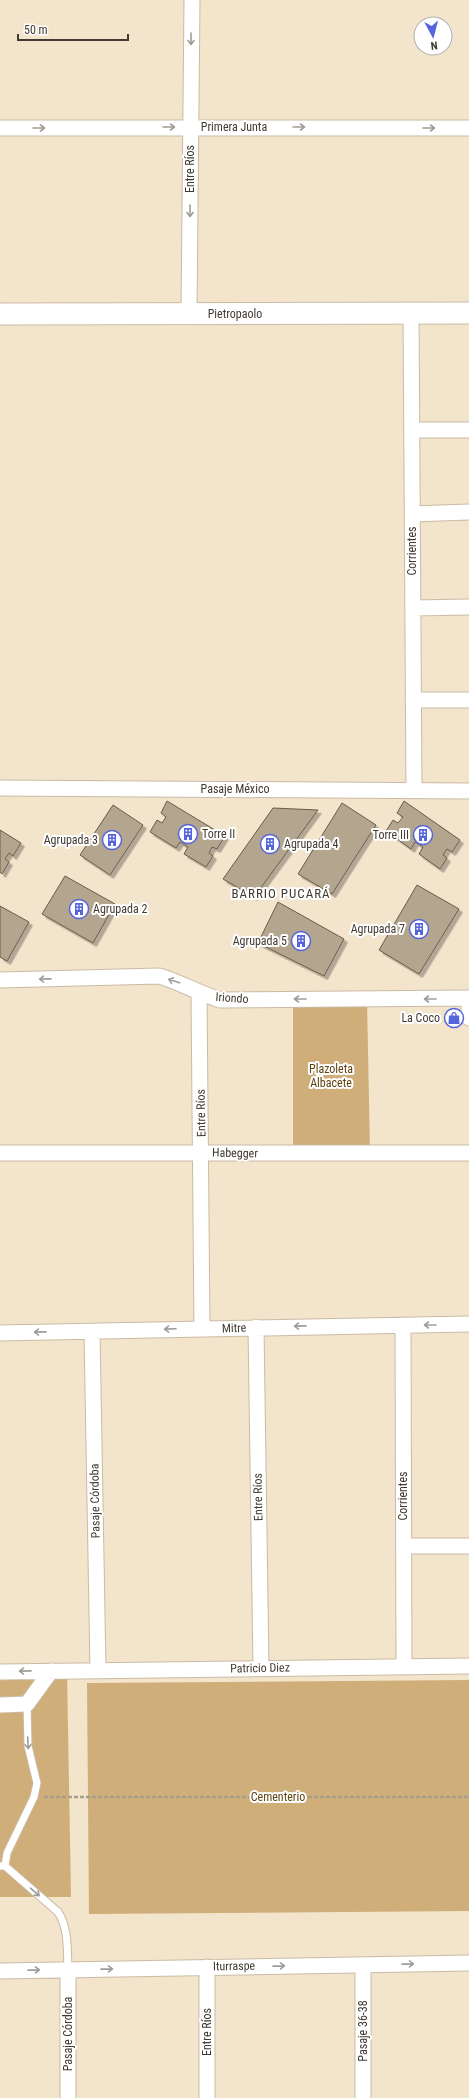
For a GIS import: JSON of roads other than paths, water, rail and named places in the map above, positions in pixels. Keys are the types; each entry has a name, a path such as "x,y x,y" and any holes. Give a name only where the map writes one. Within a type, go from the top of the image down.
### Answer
{"street":[{"name":"Entre Ríos","path":"189,314 192,0"},
{"name":"Primera Junta","path":"0,128 469,128"},
{"name":"Corrientes","path":"411,312 414,791"},
{"name":"Pietropaolo","path":"0,314 469,313"},
{"path":"412,430 469,430"},
{"path":"412,514 469,512"},
{"path":"413,608 469,607"},
{"path":"413,700 469,700"},
{"name":"Pasaje México","path":"0,788 469,791"},
{"name":"Iriondo","path":"0,980 159,976 178,981 199,993 220,1000 469,998"},
{"name":"Entre Ríos","path":"199,993 202,1328"},
{"path":"469,998 469,1018"},
{"name":"Habegger","path":"0,1153 469,1153"},
{"name":"Mitre","path":"0,1333 469,1324"},
{"name":"Corrientes","path":"403,1325 404,1667"},
{"name":"Entre Ríos","path":"256,1327 261,1668"},
{"name":"Pasaje Córdoba","path":"92,1332 98,1670"},
{"path":"404,1546 469,1546"},
{"name":"Patricio Diez","path":"0,1672 469,1666"},
{"path":"0,1705 27,1704 51,1671"},
{"name":"Iturraspe","path":"0,1971 469,1963"},
{"name":"Pasaje 36-38","path":"363,1965 363,2098"},
{"name":"Entre Ríos","path":"207,1967 207,2098"},
{"name":"Pasaje Córdoba","path":"68,1969 68,2098"}],"lane":[{"path":"27,1704 28,1746 37,1783 34,1797 7,1853 3,1866 58,1912 63,1919 66,1931 68,1969"}],"place":[{"name":"Torre II","path":"188,834"},
{"name":"Torre III","path":"423,835"},
{"name":"Agrupada 3","path":"112,840"},
{"name":"Agrupada 4","path":"270,844"},
{"name":"Agrupada 2","path":"79,909"},
{"name":"Agrupada 7","path":"419,929"},
{"name":"Agrupada 5","path":"301,941"},
{"name":"La Coco","path":"454,1018"}],"district":[{"name":"BARRIO PUCARÁ","path":"281,893"}],"park label":[{"name":"Plazoleta Albacete","path":"331,1076"},
{"name":"Cementerio","path":"278,1797"}]}
